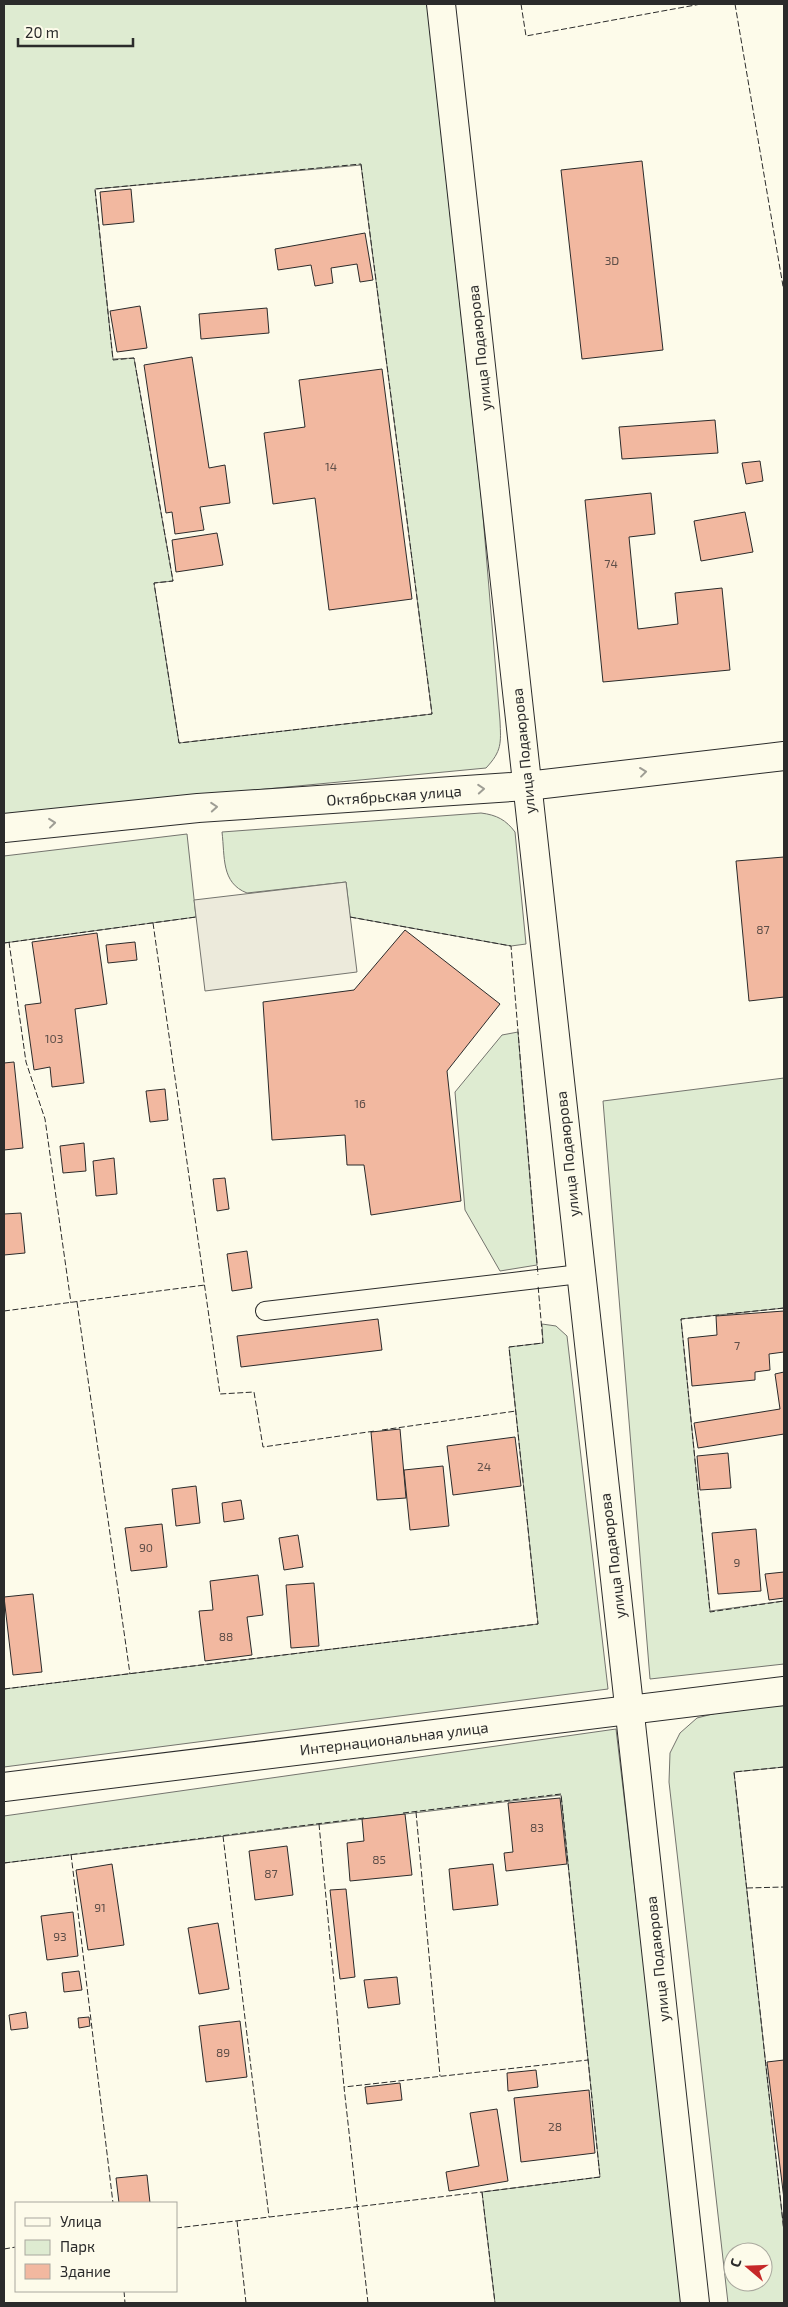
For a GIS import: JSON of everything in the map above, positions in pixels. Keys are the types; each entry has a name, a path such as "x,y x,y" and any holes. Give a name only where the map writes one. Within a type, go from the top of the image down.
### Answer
{"street":[{"name":"улица Подаюрова","path":"441,4 695,2303"},
{"name":"Октябрьская улица","path":"4,828 198,808 527,786 784,756"},
{"name":"Интернациональная улица","path":"4,1787 784,1691"}],"lane":[{"path":"265,1311 580,1274"}],"green space":[{"path":"4,4 427,4 482,504 500,721 500,741 495,757 486,768 4,814","holes":["361,165 432,714 179,743 154,583 173,581 134,358 113,359 95,189"]},
{"path":"481,813 501,819 515,832 526,944 511,946 350,917 346,882 247,893 239,889 228,876 224,860 222,832"},
{"path":"187,834 196,917 4,943 4,856"},
{"path":"518,1032 537,1265 500,1271 465,1210 455,1092 502,1035"},
{"path":"784,1078 784,1308 681,1319 710,1611 784,1601 784,1664 650,1679 603,1101"},
{"path":"542,1324 556,1326 567,1336 608,1689 4,1767 4,1689 538,1624 509,1347 543,1343"},
{"path":"784,1703 784,1767 734,1772 784,2232 784,2303 728,2303 727,2292 773,2292 773,2242 723,2242 723,2259 669,1782 670,1753 680,1733 697,1718 736,1708"},
{"path":"616,1729 684,2303 495,2303 482,2192 600,2177 561,1795 4,1863 4,1816"}],"shaded area":[{"path":"346,882 357,972 205,991 194,900"}],"building":[{"path":"642,161 663,350 582,359 561,170"},
{"path":"131,189 134,222 103,225 100,192"},
{"path":"365,233 373,280 360,282 357,264 331,268 333,283 315,286 311,265 278,270 275,249"},
{"path":"140,306 147,348 117,352 110,311"},
{"path":"267,308 269,333 201,339 199,314"},
{"path":"192,357 209,468 225,465 230,503 200,507 204,530 175,534 172,512 166,513 144,365"},
{"path":"382,369 412,599 329,610 315,498 273,504 264,433 305,427 299,380"},
{"path":"715,420 718,453 622,459 619,427"},
{"path":"760,461 763,481 746,484 742,463"},
{"path":"651,493 655,534 629,537 638,629 678,624 675,593 722,588 730,670 603,682 585,500"},
{"path":"745,512 753,552 701,561 694,521"},
{"path":"217,533 223,565 176,572 172,540"},
{"path":"784,857 784,997 749,1001 736,861"},
{"path":"405,930 500,1004 447,1071 461,1201 371,1215 364,1165 347,1165 345,1135 272,1140 263,1002 354,990"},
{"path":"97,933 107,1004 75,1009 84,1083 52,1087 50,1067 34,1070 25,1005 41,1003 32,942"},
{"path":"135,942 137,960 108,963 106,945"},
{"path":"14,1062 23,1148 4,1150 4,1063"},
{"path":"165,1089 168,1120 150,1122 146,1091"},
{"path":"84,1143 86,1171 63,1173 60,1146"},
{"path":"114,1158 117,1194 96,1196 93,1161"},
{"path":"225,1178 229,1209 217,1211 213,1179"},
{"path":"21,1213 25,1253 4,1255 4,1214"},
{"path":"247,1251 252,1288 232,1291 227,1254"},
{"path":"784,1311 784,1352 769,1354 770,1370 755,1372 755,1380 692,1386 688,1338 717,1335 716,1316"},
{"path":"378,1319 382,1350 241,1367 237,1336"},
{"path":"784,1372 784,1434 698,1448 694,1423 780,1409 775,1374"},
{"path":"400,1429 406,1498 377,1500 371,1432"},
{"path":"515,1437 521,1486 453,1495 447,1446"},
{"path":"728,1453 731,1488 700,1490 697,1456"},
{"path":"443,1466 449,1526 410,1530 404,1470"},
{"path":"196,1486 200,1523 176,1526 172,1489"},
{"path":"241,1500 244,1519 224,1522 222,1503"},
{"path":"162,1524 167,1567 131,1571 125,1528"},
{"path":"756,1529 761,1591 718,1594 712,1533"},
{"path":"298,1535 303,1567 284,1570 279,1538"},
{"path":"784,1572 784,1598 769,1600 765,1574"},
{"path":"258,1575 263,1615 247,1617 252,1655 205,1661 199,1611 213,1610 210,1581"},
{"path":"314,1583 319,1646 291,1648 286,1585"},
{"path":"33,1594 42,1672 13,1675 4,1597"},
{"path":"560,1798 567,1864 506,1871 504,1853 513,1852 508,1803"},
{"path":"405,1814 412,1875 350,1881 347,1843 364,1841 362,1819"},
{"path":"287,1846 293,1895 255,1900 249,1851"},
{"path":"112,1864 124,1945 88,1950 76,1870"},
{"path":"493,1864 498,1905 453,1910 449,1869"},
{"path":"346,1889 355,1977 340,1979 330,1890"},
{"path":"73,1912 78,1956 47,1960 41,1916"},
{"path":"218,1923 229,1989 199,1994 188,1928"},
{"path":"79,1971 82,1990 64,1992 62,1973"},
{"path":"397,1977 400,2004 368,2008 364,1980"},
{"path":"26,2012 28,2028 11,2030 9,2015"},
{"path":"89,2017 90,2026 79,2028 78,2018"},
{"path":"240,2021 247,2077 206,2082 199,2026"},
{"path":"784,2060 784,2199 767,2062"},
{"path":"536,2070 538,2087 508,2091 507,2073"},
{"path":"400,2083 402,2100 367,2104 365,2087"},
{"path":"589,2090 595,2153 521,2162 514,2098"},
{"path":"497,2109 508,2181 449,2191 446,2172 479,2166 470,2113"},
{"path":"147,2175 150,2202 119,2202 116,2178"}],"fence":[{"path":"521,4 526,36 701,4"},
{"path":"735,4 784,292"},
{"path":"361,164 432,714 179,743 154,583 173,581 134,358 113,360 95,189 361,164"},
{"path":"4,738 4,752"},
{"path":"4,943 196,917"},
{"path":"350,917 511,946 538,1275"},
{"path":"153,923 220,1394 254,1392 263,1447 375,1431"},
{"path":"9,942 26,1062 45,1119 71,1303"},
{"path":"4,1311 205,1285"},
{"path":"4,1689 538,1624 509,1347 543,1343 538,1285"},
{"path":"77,1302 130,1674"},
{"path":"727,1314 784,1308"},
{"path":"719,1315 681,1319 710,1612 784,1601"},
{"path":"382,1430 516,1411"},
{"path":"784,1767 734,1772 784,2232"},
{"path":"403,1813 561,1794 600,2177 482,2192 495,2303"},
{"path":"416,1812 440,2076"},
{"path":"4,1863 364,1818"},
{"path":"319,1824 344,2087"},
{"path":"223,1836 269,2217"},
{"path":"71,1854 113,2202"},
{"path":"747,1888 784,1887"},
{"path":"368,2303 344,2087 588,2060"},
{"path":"178,2228 482,2192"},
{"path":"237,2221 246,2303"},
{"path":"4,2249 15,2247"},
{"path":"124,2292 125,2303"}]}
